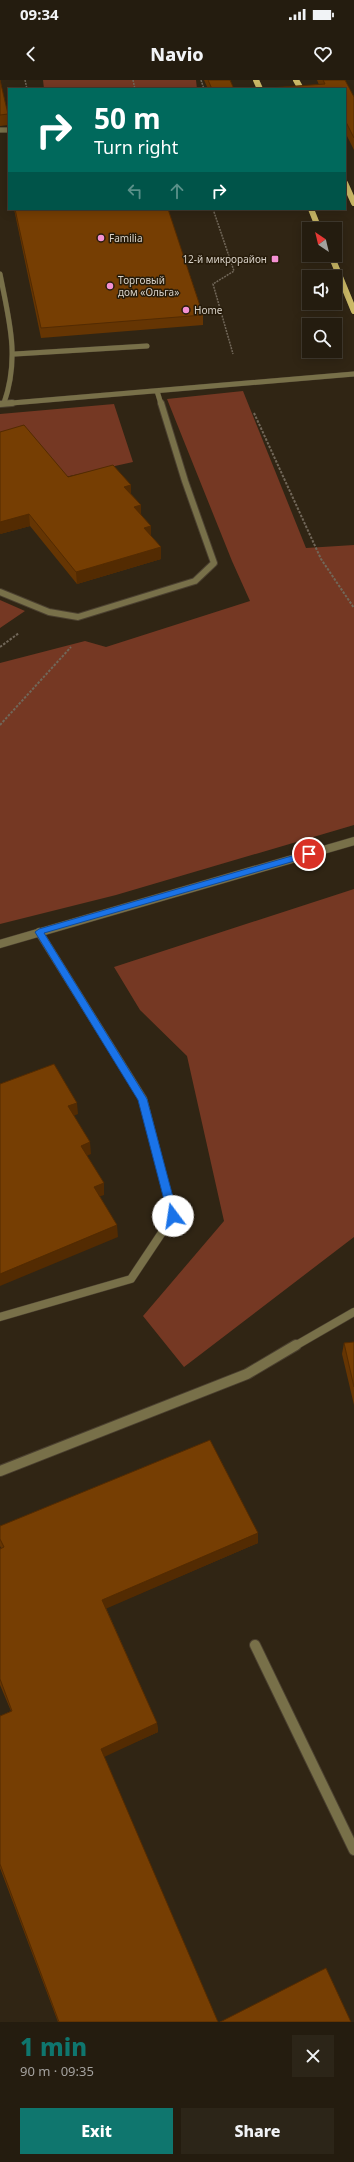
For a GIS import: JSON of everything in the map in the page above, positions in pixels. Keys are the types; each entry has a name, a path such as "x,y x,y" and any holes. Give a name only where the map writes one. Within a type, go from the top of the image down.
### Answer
{"main road":[{"path":"346,185 354,203"},
{"path":"311,210 317,222"},
{"path":"333,262 354,310"}],"lane":[{"path":"0,274 15,354 10,387 2,404 354,374"},
{"path":"15,354 147,346"},
{"path":"0,592 49,612 78,617 196,581 214,563 185,481 157,391"},
{"path":"0,944 354,840"},
{"path":"0,1317 131,1279 173,1216 143,1099 39,932"},
{"path":"0,1471 247,1374 354,1312"},
{"path":"255,1645 354,1850"}],"path":[{"path":"213,210 234,271 213,284 242,384 321,559 354,608"},
{"path":"0,725 80,637 78,617"}],"shaded area":[{"path":"43,80 196,80 197,88 44,88"},
{"path":"243,391 306,548 354,545 354,825 116,895 0,924 0,663 85,641 106,647 250,601 232,561 167,399"},
{"path":"114,404 133,462 65,477 0,439 0,414"},
{"path":"0,600 25,611 0,628"},
{"path":"354,889 354,1237 184,1367 143,1316 224,1221 187,1056 140,1010 114,967"}],"building":[{"path":"0,80 8,114 0,115"},
{"path":"208,80 230,80 234,88 212,88"},
{"path":"323,80 345,80 354,97 354,138 346,122 346,88 268,88 325,84"},
{"name":"Торговый дом «Ольга»","path":"15,210 168,210 203,315 41,328"},
{"path":"24,425 68,477 113,465 131,485 124,487 141,505 134,507 151,526 144,528 161,547 76,572 29,514 0,522 0,432"},
{"path":"54,1064 77,1103 68,1106 90,1142 81,1146 104,1183 94,1187 117,1225 0,1274 0,1084"},
{"path":"354,1342 354,1387 344,1343"},
{"path":"210,1440 258,1533 102,1600 157,1723 101,1749 218,2022 59,2022 0,1864 0,1716 12,1711 0,1679 0,1549 4,1547 0,1539 0,1526"},
{"path":"326,1968 351,2022 220,2022"}],"place":[{"name":"Familia","path":"101,238"},
{"name":"12-й микрорайон","path":"275,259"},
{"name":"Торговый дом «Ольга»","path":"110,286"},
{"name":"Home","path":"186,310"}],"route":[{"path":"173,1216 143,1099 39,932 309,854"}]}
